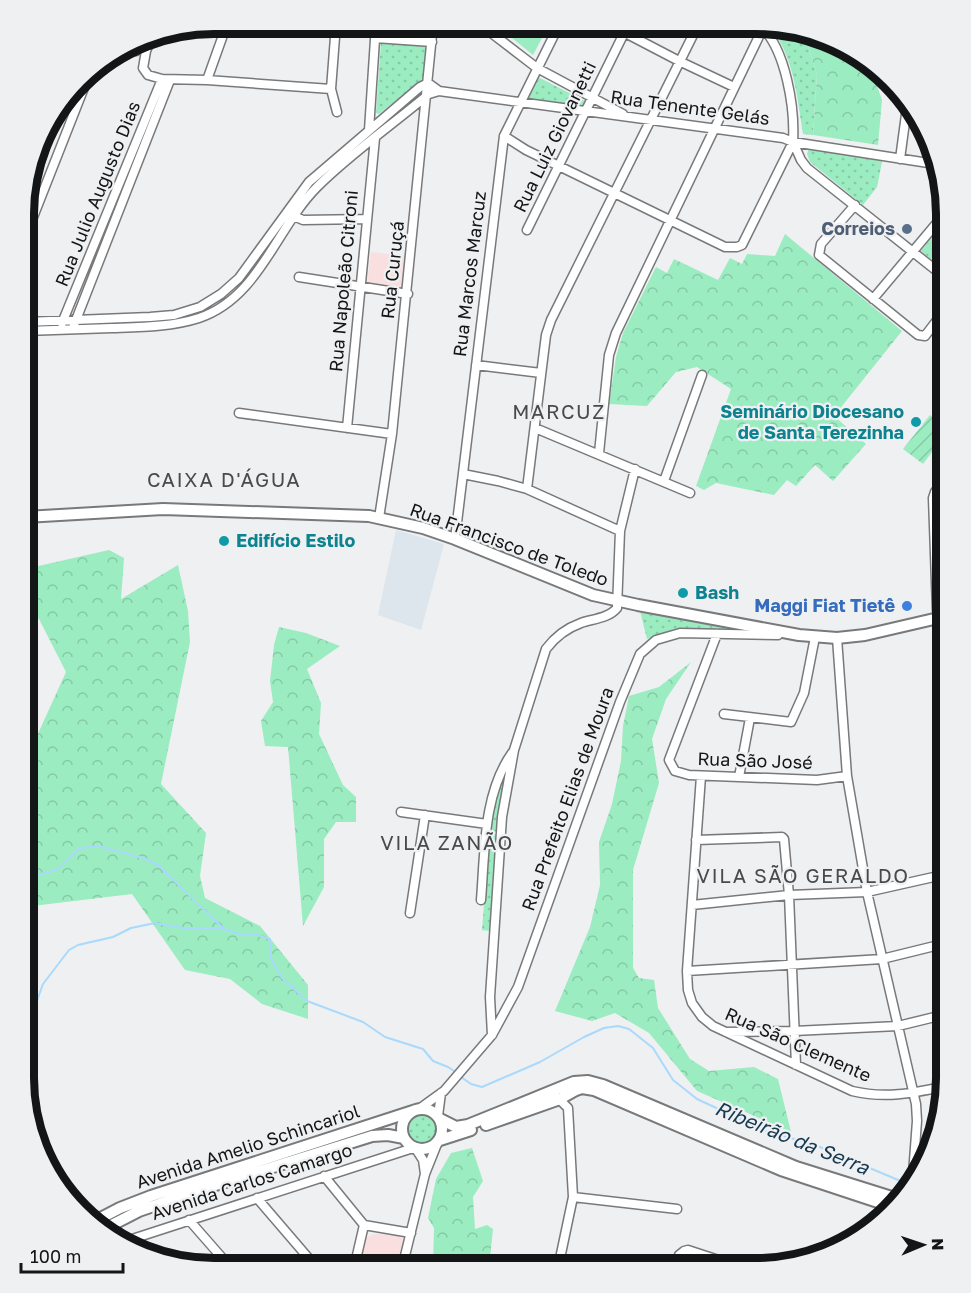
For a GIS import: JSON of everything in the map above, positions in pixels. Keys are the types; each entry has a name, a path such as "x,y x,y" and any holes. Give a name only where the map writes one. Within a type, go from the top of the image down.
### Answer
{"main road":[{"name":"Rua Francisco de Toledo","path":"34,516 163,509 338,514 379,518 423,528 455,539 567,585 618,601 800,635 837,639 936,619"},
{"path":"885,1204 782,1170 587,1088 571,1092 565,1107 547,1098 468,1125 456,1126 429,1110 416,1110 404,1120 402,1132 404,1138 416,1149 425,1150 439,1142 547,1098 574,1082 596,1082 796,1167 892,1197"},
{"name":"Avenida Amelio Schincariol","path":"101,1218 151,1196 416,1110"},
{"path":"439,1118 443,1130 439,1142"},
{"name":"Avenida Amelio Schincariol","path":"111,1225 132,1214 185,1195 372,1136 388,1135 404,1138"}],"street":[{"path":"207,80 223,34"},
{"path":"334,34 331,89 337,112"},
{"path":"369,130 375,34"},
{"name":"Rua Curuçá","path":"379,518 392,434 408,294 426,96 424,85 432,34"},
{"path":"493,34 537,68 628,117"},
{"name":"Rua Marcos Marcuz","path":"455,539 504,136 554,34"},
{"name":"Rua Luiz Giovanetti","path":"527,230 624,34"},
{"path":"634,34 679,62 734,87"},
{"path":"527,489 546,335 551,320 694,34"},
{"path":"599,453 609,355 616,333 759,34"},
{"path":"504,136 614,194 725,247 742,245 793,142 794,129 784,69 768,35"},
{"path":"375,38 432,42"},
{"path":"148,47 143,62 144,71 148,75 166,80 207,80 331,89"},
{"name":"Rua Julio Augusto Dias","path":"60,330 166,80"},
{"name":"Rua Julio Augusto Dias","path":"74,325 166,80"},
{"path":"34,331 60,330 74,325 174,315 200,307 221,294 239,279 315,177 424,85"},
{"name":"Rua Tenente Gelás","path":"424,85 439,91 783,138 793,142 929,163"},
{"name":"Rua Tenente Gelás","path":"289,214 315,188 426,96 439,91"},
{"path":"34,215 82,93"},
{"path":"900,159 906,115"},
{"name":"Rua Napoleão Citroni","path":"347,428 375,138"},
{"path":"793,142 807,168 936,270"},
{"path":"855,206 822,244 819,255 918,335 925,336 936,322"},
{"path":"289,214 303,220 367,219"},
{"path":"873,299 936,224"},
{"path":"299,277 408,294"},
{"path":"34,322 63,321 74,325"},
{"path":"476,365 541,373"},
{"path":"664,481 702,375"},
{"path":"239,412 392,434"},
{"path":"535,428 690,493"},
{"path":"492,1035 490,997 502,817 514,750 546,649 553,640 570,628 612,613 617,608 620,531 635,469"},
{"path":"463,474 498,480 527,489 620,531"},
{"path":"936,491 933,498 936,534"},
{"name":"Rua Prefeito Elias de Moura","path":"416,1110 442,1092 492,1035 518,987 627,681 640,654 656,640 680,633 800,635"},
{"name":"Rua São José","path":"717,634 669,760 675,771 679,774 701,776 817,780 847,776"},
{"path":"724,714 791,722 804,693 815,637"},
{"path":"837,639 847,776 867,892 914,1093 917,1120 913,1166"},
{"path":"739,777 750,718"},
{"path":"481,900 487,824 492,795 503,766 514,750"},
{"name":"Rua São Clemente","path":"701,776 687,971 688,990 692,1003 702,1017 723,1032 852,1091 873,1096 914,1093 936,1088"},
{"path":"401,812 487,824"},
{"path":"410,913 425,815"},
{"path":"696,840 782,837 784,840 789,895 795,1065"},
{"path":"692,905 789,895 867,892 936,876"},
{"path":"687,971 882,959 936,946"},
{"path":"723,1032 898,1026 936,1017"},
{"path":"439,1118 442,1092"},
{"path":"547,1098 565,1107 573,1197 560,1258"},
{"path":"392,1154 404,1138"},
{"path":"405,1258 425,1174 439,1142"},
{"path":"416,1149 423,1160 425,1174"},
{"name":"Avenida Carlos Camargo","path":"134,1239 392,1154 416,1149"},
{"path":"324,1176 364,1225 411,1233"},
{"path":"573,1197 677,1209"},
{"path":"257,1198 308,1258"},
{"path":"189,1220 222,1258"},
{"path":"356,1258 364,1225"},
{"path":"680,1258 681,1252 688,1250 712,1258"}],"shaded area":[{"path":"371,252 406,256 402,287 367,284"},
{"path":"396,530 444,544 421,630 378,615"},
{"path":"374,1234 398,1235 403,1239 404,1244 400,1258 361,1258 367,1237"}],"green space":[{"path":"507,34 544,34 533,55"},
{"path":"776,36 807,42 817,74 813,135 803,134 789,64"},
{"path":"381,42 428,47 424,78 379,114 376,113"},
{"path":"807,42 825,48 846,59 874,79 882,100 878,145 813,135 817,74"},
{"path":"538,77 585,101 582,106 527,99"},
{"path":"809,147 883,157 877,187 863,205 810,162 807,154"},
{"path":"936,233 936,263 921,251"},
{"path":"785,234 902,331 834,416 866,444 833,481 815,465 796,486 787,480 774,495 716,483 704,490 696,486 731,389 697,367 676,372 647,406 609,404 616,357 623,333 656,267 667,273 674,259 718,280 730,258 742,264 747,254 775,256"},
{"path":"930,415 936,420 936,447 923,464 903,449"},
{"path":"109,550 124,558 121,599 178,565 188,611 190,642 161,784 206,833 200,876 205,898 260,926 308,985 308,1019 262,1004 230,979 185,970 132,894 34,906 34,741 66,672 34,613 34,567"},
{"path":"640,611 749,630 677,628 647,639"},
{"path":"279,627 306,633 340,646 307,669 321,703 319,734 343,785 356,797 356,822 336,822 324,839 324,887 303,926 288,747 265,746 261,721 273,702 270,681 274,645"},
{"path":"691,662 666,699 652,739 659,783 633,870 633,968 639,978 654,980 658,1008 690,1059 709,1071 754,1067 778,1079 791,1132 697,1091 649,1033 615,1013 592,1021 555,1011 590,927 600,885 599,842 612,804 621,761 623,726 629,696 659,687"},
{"path":"507,767 490,931 482,930 490,827 495,797"},
{"path":"422,1112 434,1117 439,1129 434,1141 422,1146 410,1141 405,1129 410,1117"},
{"path":"472,1148 483,1181 473,1197 475,1229 487,1225 493,1229 490,1258 433,1258 434,1228 428,1218 436,1179 451,1153"}],"waterway":[{"name":"Ribeirão da Serra","path":"34,876 57,870 80,848 99,846 146,859 158,865 224,929 270,939 270,957 282,978 307,1001 363,1022 385,1037 423,1049 433,1061 457,1073"},
{"path":"34,1009 43,984 69,950 78,945 113,937 131,928 155,923 184,928 224,929"},
{"name":"Ribeirão da Serra","path":"461,1077 471,1084 482,1087 540,1062 604,1028 618,1026 629,1029 653,1048 673,1080 697,1099 766,1131 815,1145 903,1182"}],"place":[{"name":"Correios","path":"907,229"},
{"name":"Seminário Diocesano de Santa Terezinha","path":"916,422"},
{"name":"Edifício Estilo","path":"224,541"},
{"name":"Bash","path":"683,593"},
{"name":"Maggi Fiat Tietê","path":"907,606"}],"district":[{"name":"MARCUZ","path":"559,412"},
{"name":"CAIXA D'ÁGUA","path":"224,480"},
{"name":"VILA ZANÃO","path":"447,843"},
{"name":"VILA SÃO GERALDO","path":"803,876"}]}
